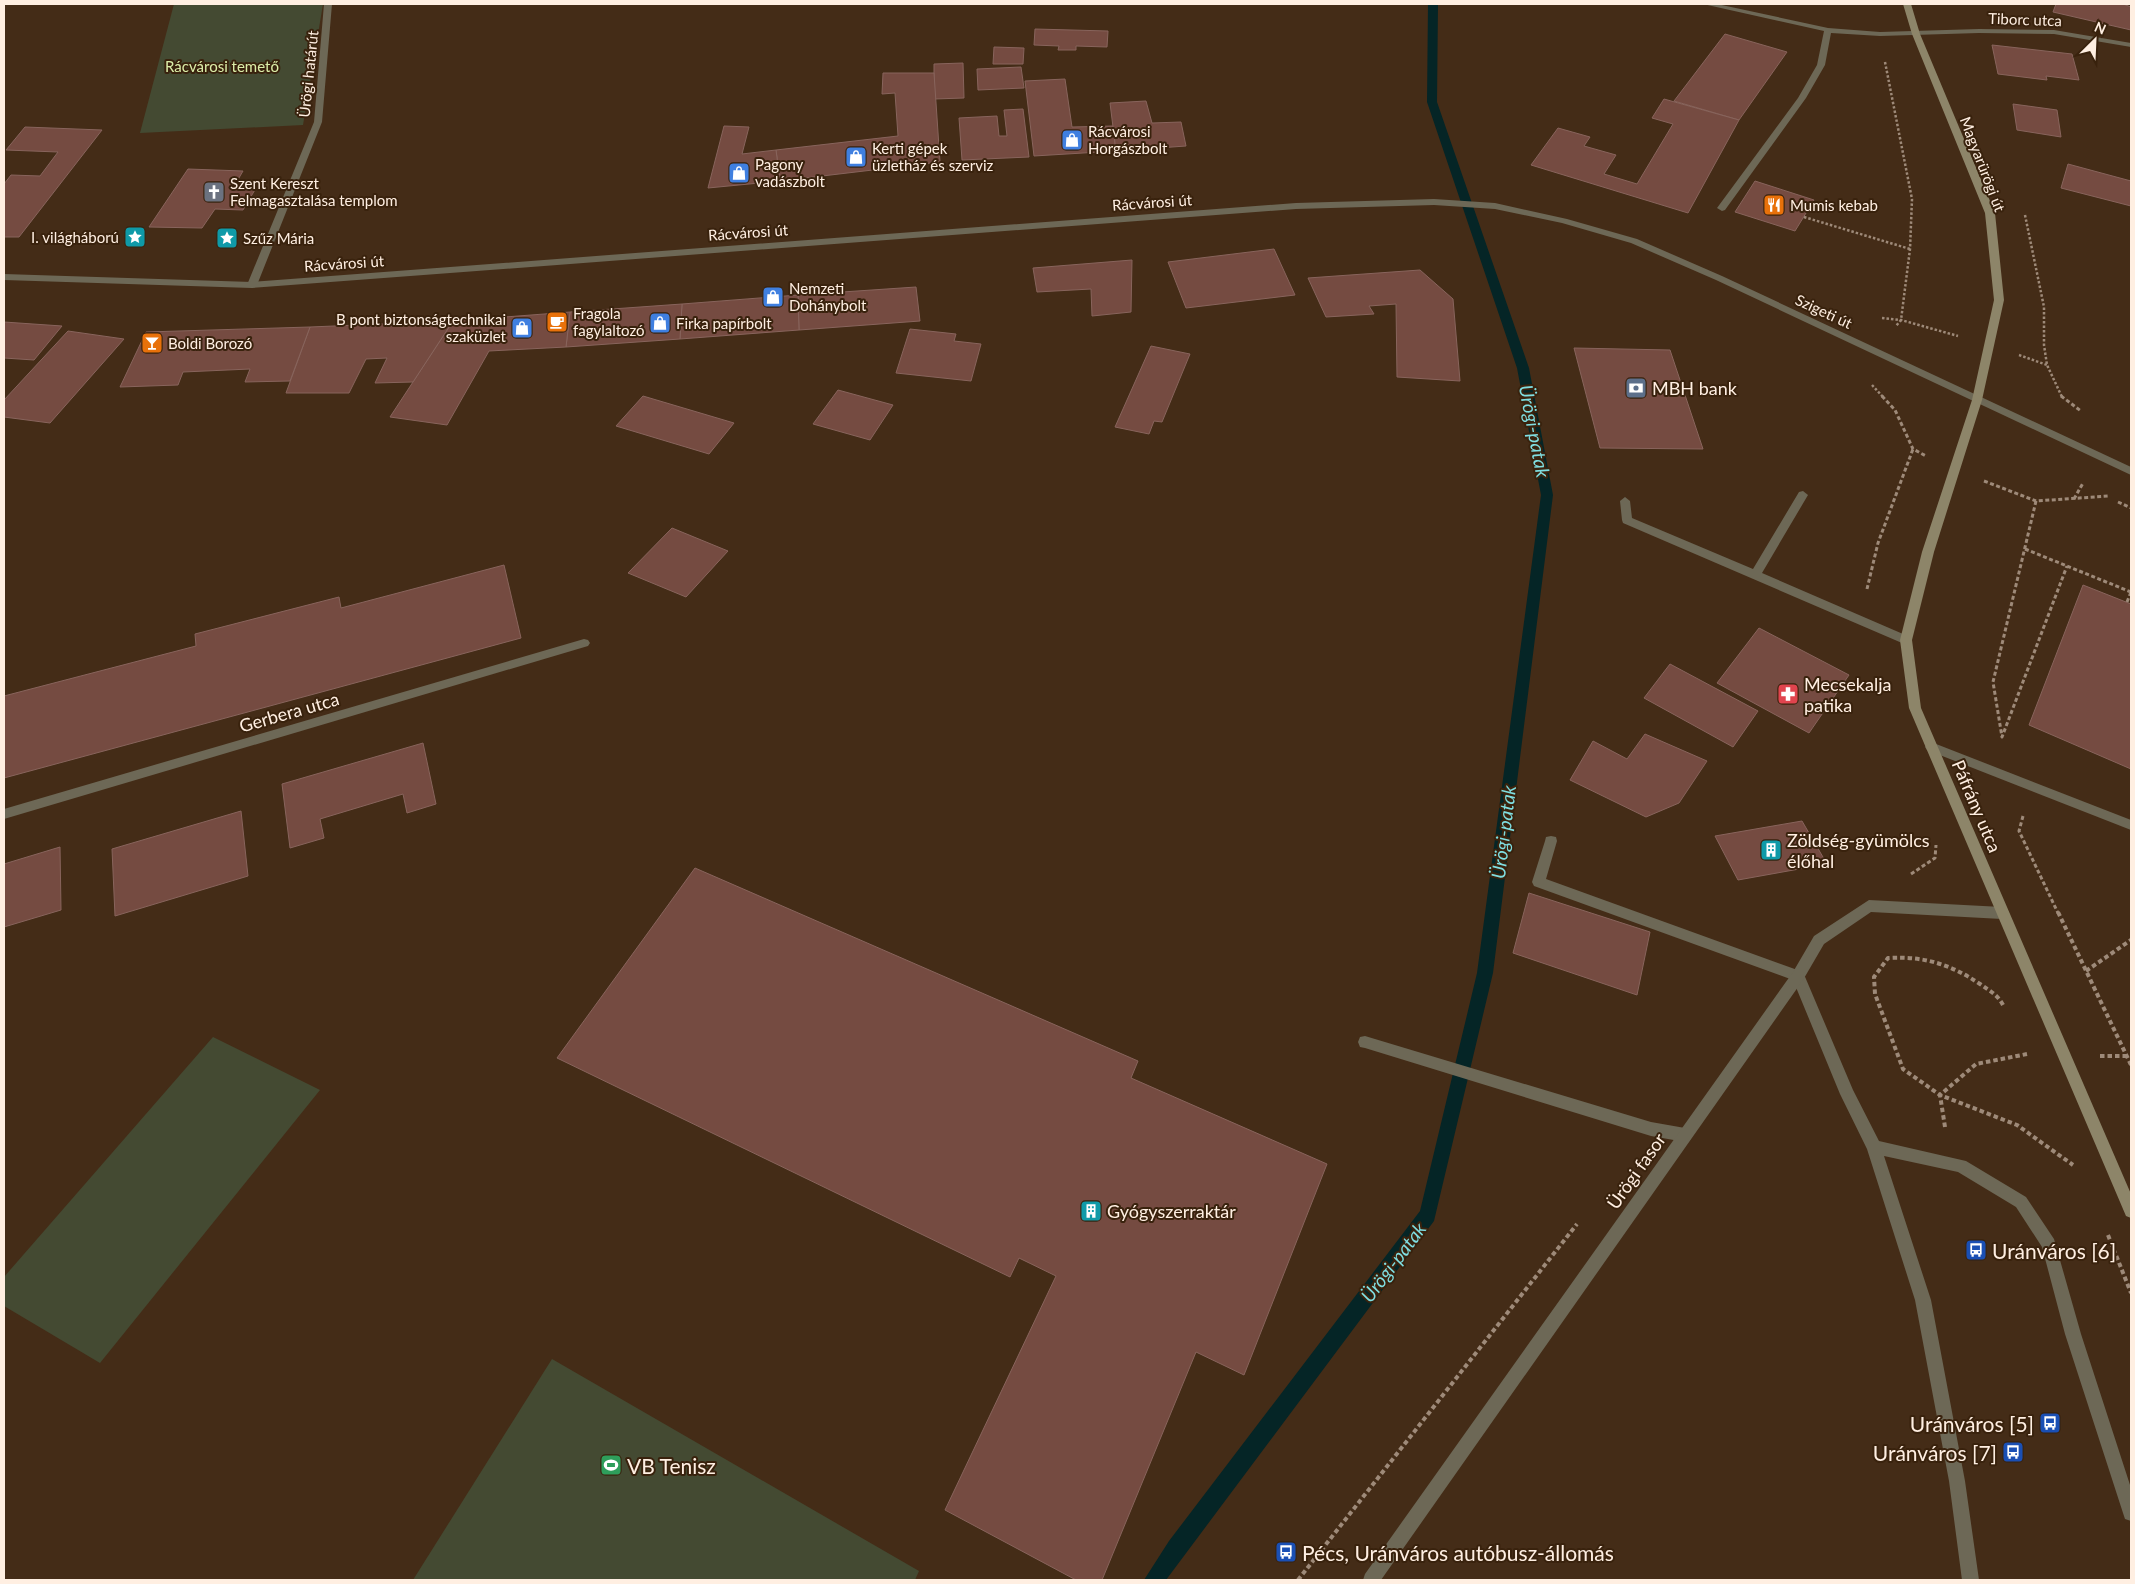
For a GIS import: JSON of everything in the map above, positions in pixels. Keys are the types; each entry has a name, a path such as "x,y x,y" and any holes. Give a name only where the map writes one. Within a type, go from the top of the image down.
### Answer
{"main road":[{"name":"Magyarürögi út","path":"1907,4 1916,34 1990,213 1999,300 1977,400"},
{"name":"Páfrány utca","path":"1977,400 1928,552 1906,640 1915,708 2131,1211"}],"street":[{"name":"Ürögi határút","path":"252,284 318,122 328,4"},
{"name":"Tiborc utca","path":"1707,4 1828,30 1880,34 1979,31 2054,32 2131,45"},
{"path":"1722,208 1802,98 1821,65 1828,30"},
{"name":"Rácvárosi út","path":"4,277 252,284 1296,206 1434,202 1495,206"},
{"name":"Szigeti út","path":"1495,206 1564,221 1634,241 1719,278 2131,471"},
{"path":"1755,575 1802,495"},
{"path":"1625,501 1627,520 1906,640"},
{"name":"Gerbera utca","path":"4,814 584,643"},
{"path":"1931,747 2131,825"},
{"path":"1551,841 1539,882 1798,976 1847,1094 1874,1147 1923,1300 1957,1481 1970,1580"},
{"name":"Ürögi fasor","path":"1371,1580 1798,976 1819,940 1869,906 2002,913"},
{"path":"1366,1042 1651,1129 1686,1135"},
{"path":"1874,1147 1961,1166 2021,1202 2049,1244 2073,1334 2131,1513"}],"path":[{"path":"1880,34 1912,199 1910,249 1901,320"},
{"path":"1804,217 1910,249"},
{"path":"2047,365 2062,397 2083,412"},
{"path":"1866,380 1895,410 1913,449 1954,470 2036,501 2105,496"},
{"path":"1860,621 1878,543 1913,449"},
{"path":"2036,501 1993,682 2002,737 2067,566"},
{"path":"2025,549 2131,592 2127,602"},
{"path":"2024,810 2018,831 2131,1064"},
{"path":"1904,879 1934,858 1936,839"},
{"path":"2086,971 2131,940"},
{"path":"2008,1013 1999,997 1950,965 1930,958 1910,956 1888,958 1874,977 1875,994 1903,1069 1940,1095 2017,1125 2075,1167"},
{"path":"1940,1095 1976,1064 2032,1053"},
{"path":"1298,1580 1578,1222"}],"green space":[{"name":"Rácvárosi temető","path":"174,4 323,4 303,125 140,133"},
{"path":"213,1037 320,1090 100,1363 4,1306 4,1277"},
{"name":"VB Tenisz","path":"552,1359 919,1571 915,1580 413,1580"}],"building":[{"path":"2056,4 2123,4 2131,7 2131,30 2053,12"},
{"path":"1035,29 1108,31 1107,47 1076,46 1076,50 1058,50 1059,46 1034,45"},
{"path":"1725,34 1787,52 1739,120 1674,101"},
{"path":"1992,45 2072,54 2079,80 2046,76 2047,80 1998,74"},
{"path":"994,47 1024,48 1023,64 993,64"},
{"path":"963,63 964,98 934,99 934,64"},
{"path":"1021,67 1024,88 978,90 977,69"},
{"path":"883,73 934,73 940,162 780,181 776,150 898,136 895,93 882,94"},
{"path":"1065,79 1072,127 1113,126 1116,151 1034,156 1025,81"},
{"path":"1664,99 1739,120 1688,213 1531,165 1558,128 1590,137 1584,146 1616,155 1604,174 1637,184 1673,124 1652,118"},
{"path":"1146,101 1152,123 1181,122 1186,146 1116,151 1110,103"},
{"path":"2013,104 2057,110 2061,137 2017,130"},
{"path":"1023,109 1029,157 962,160 959,118 997,116 999,136 1007,136 1004,110"},
{"path":"724,126 749,127 742,154 776,150 780,181 708,188"},
{"path":"25,127 102,130 19,237 4,237 4,184 11,175 40,176 58,152 6,150"},
{"path":"2068,164 2131,181 2131,206 2061,188"},
{"name":"Szent Kereszt Felmagasztalása templom","path":"188,169 243,171 236,183 259,183 243,210 215,209 202,228 149,227"},
{"path":"1755,181 1814,200 1795,231 1735,212"},
{"path":"1274,249 1295,295 1186,308 1168,262"},
{"path":"1132,260 1131,312 1092,316 1091,289 1037,292 1033,268"},
{"path":"1420,270 1453,299 1460,381 1397,377 1396,304 1369,306 1374,314 1326,317 1308,278"},
{"path":"916,287 920,321 799,330 798,295"},
{"path":"798,295 799,330 680,339 682,304"},
{"path":"682,304 680,339 566,347 570,312"},
{"path":"570,312 566,347 489,351 447,425 390,417 453,321"},
{"path":"453,321 413,382 375,383 387,358 366,359 349,393 286,393 310,327"},
{"path":"4,322 62,326 34,360 4,358"},
{"path":"310,327 290,381 245,382 250,369 183,372 178,385 120,387 146,332"},
{"path":"910,329 956,334 954,341 981,344 971,381 896,373"},
{"path":"68,331 124,339 50,423 4,417 4,400"},
{"path":"1151,346 1190,354 1162,422 1154,421 1149,434 1115,427"},
{"path":"1574,348 1670,350 1703,449 1600,448"},
{"path":"838,390 893,405 870,440 813,424"},
{"path":"643,396 734,423 709,454 616,426"},
{"path":"672,528 728,551 686,597 628,573"},
{"path":"504,565 521,638 4,778 4,696 196,646 195,634 339,597 341,608"},
{"path":"2083,585 2131,604 2131,769 2029,725"},
{"path":"1759,628 1849,675 1809,733 1717,683"},
{"path":"1670,664 1758,711 1733,747 1644,698"},
{"path":"1645,734 1707,761 1679,803 1646,817 1570,780 1593,741 1627,759"},
{"path":"423,743 436,804 407,813 403,794 320,819 324,838 290,848 282,784"},
{"path":"241,811 248,876 115,916 112,849"},
{"name":"Zöldség-gyümölcs élőhal","path":"1802,821 1827,864 1738,880 1715,836"},
{"path":"60,847 61,910 4,927 4,864"},
{"name":"Gyógyszerraktár","path":"695,868 1138,1061 1131,1078 1327,1164 1244,1375 1196,1352 1102,1580 1076,1580 945,1510 1056,1276 1019,1258 1010,1277 557,1058"},
{"path":"1529,893 1650,932 1637,995 1513,953"}],"waterway":[{"name":"Ürögi-patak","path":"1154,1580 1176,1548 1428,1215 1485,973 1547,495 1523,368 1432,102 1433,4"}],"place":[{"name":"Rácvárosi Horgászbolt","path":"1072,140"},
{"name":"Kerti gépek üzletház és szerviz","path":"856,157"},
{"name":"Pagony vadászbolt","path":"739,173"},
{"name":"Szent Kereszt Felmagasztalása templom","path":"214,192"},
{"name":"Mumis kebab","path":"1774,205"},
{"name":"I. világháború","path":"135,237"},
{"name":"Szűz Mária","path":"227,238"},
{"name":"Nemzeti Dohánybolt","path":"773,297"},
{"name":"Fragola fagylaltozó","path":"557,322"},
{"name":"Firka papírbolt","path":"660,323"},
{"name":"B pont biztonságtechnikai szaküzlet","path":"522,328"},
{"name":"Boldi Borozó","path":"152,343"},
{"name":"MBH bank","path":"1636,388"},
{"name":"Mecsekalja patika","path":"1788,694"},
{"name":"Zöldség-gyümölcs élőhal","path":"1771,850"},
{"name":"Gyógyszerraktár","path":"1091,1211"},
{"name":"Uránváros [6]","path":"1976,1250"},
{"name":"Uránváros [5]","path":"2050,1423"},
{"name":"Uránváros [7]","path":"2013,1452"},
{"name":"VB Tenisz","path":"611,1465"},
{"name":"Pécs, Uránváros autóbusz-állomás","path":"1286,1552"}]}
